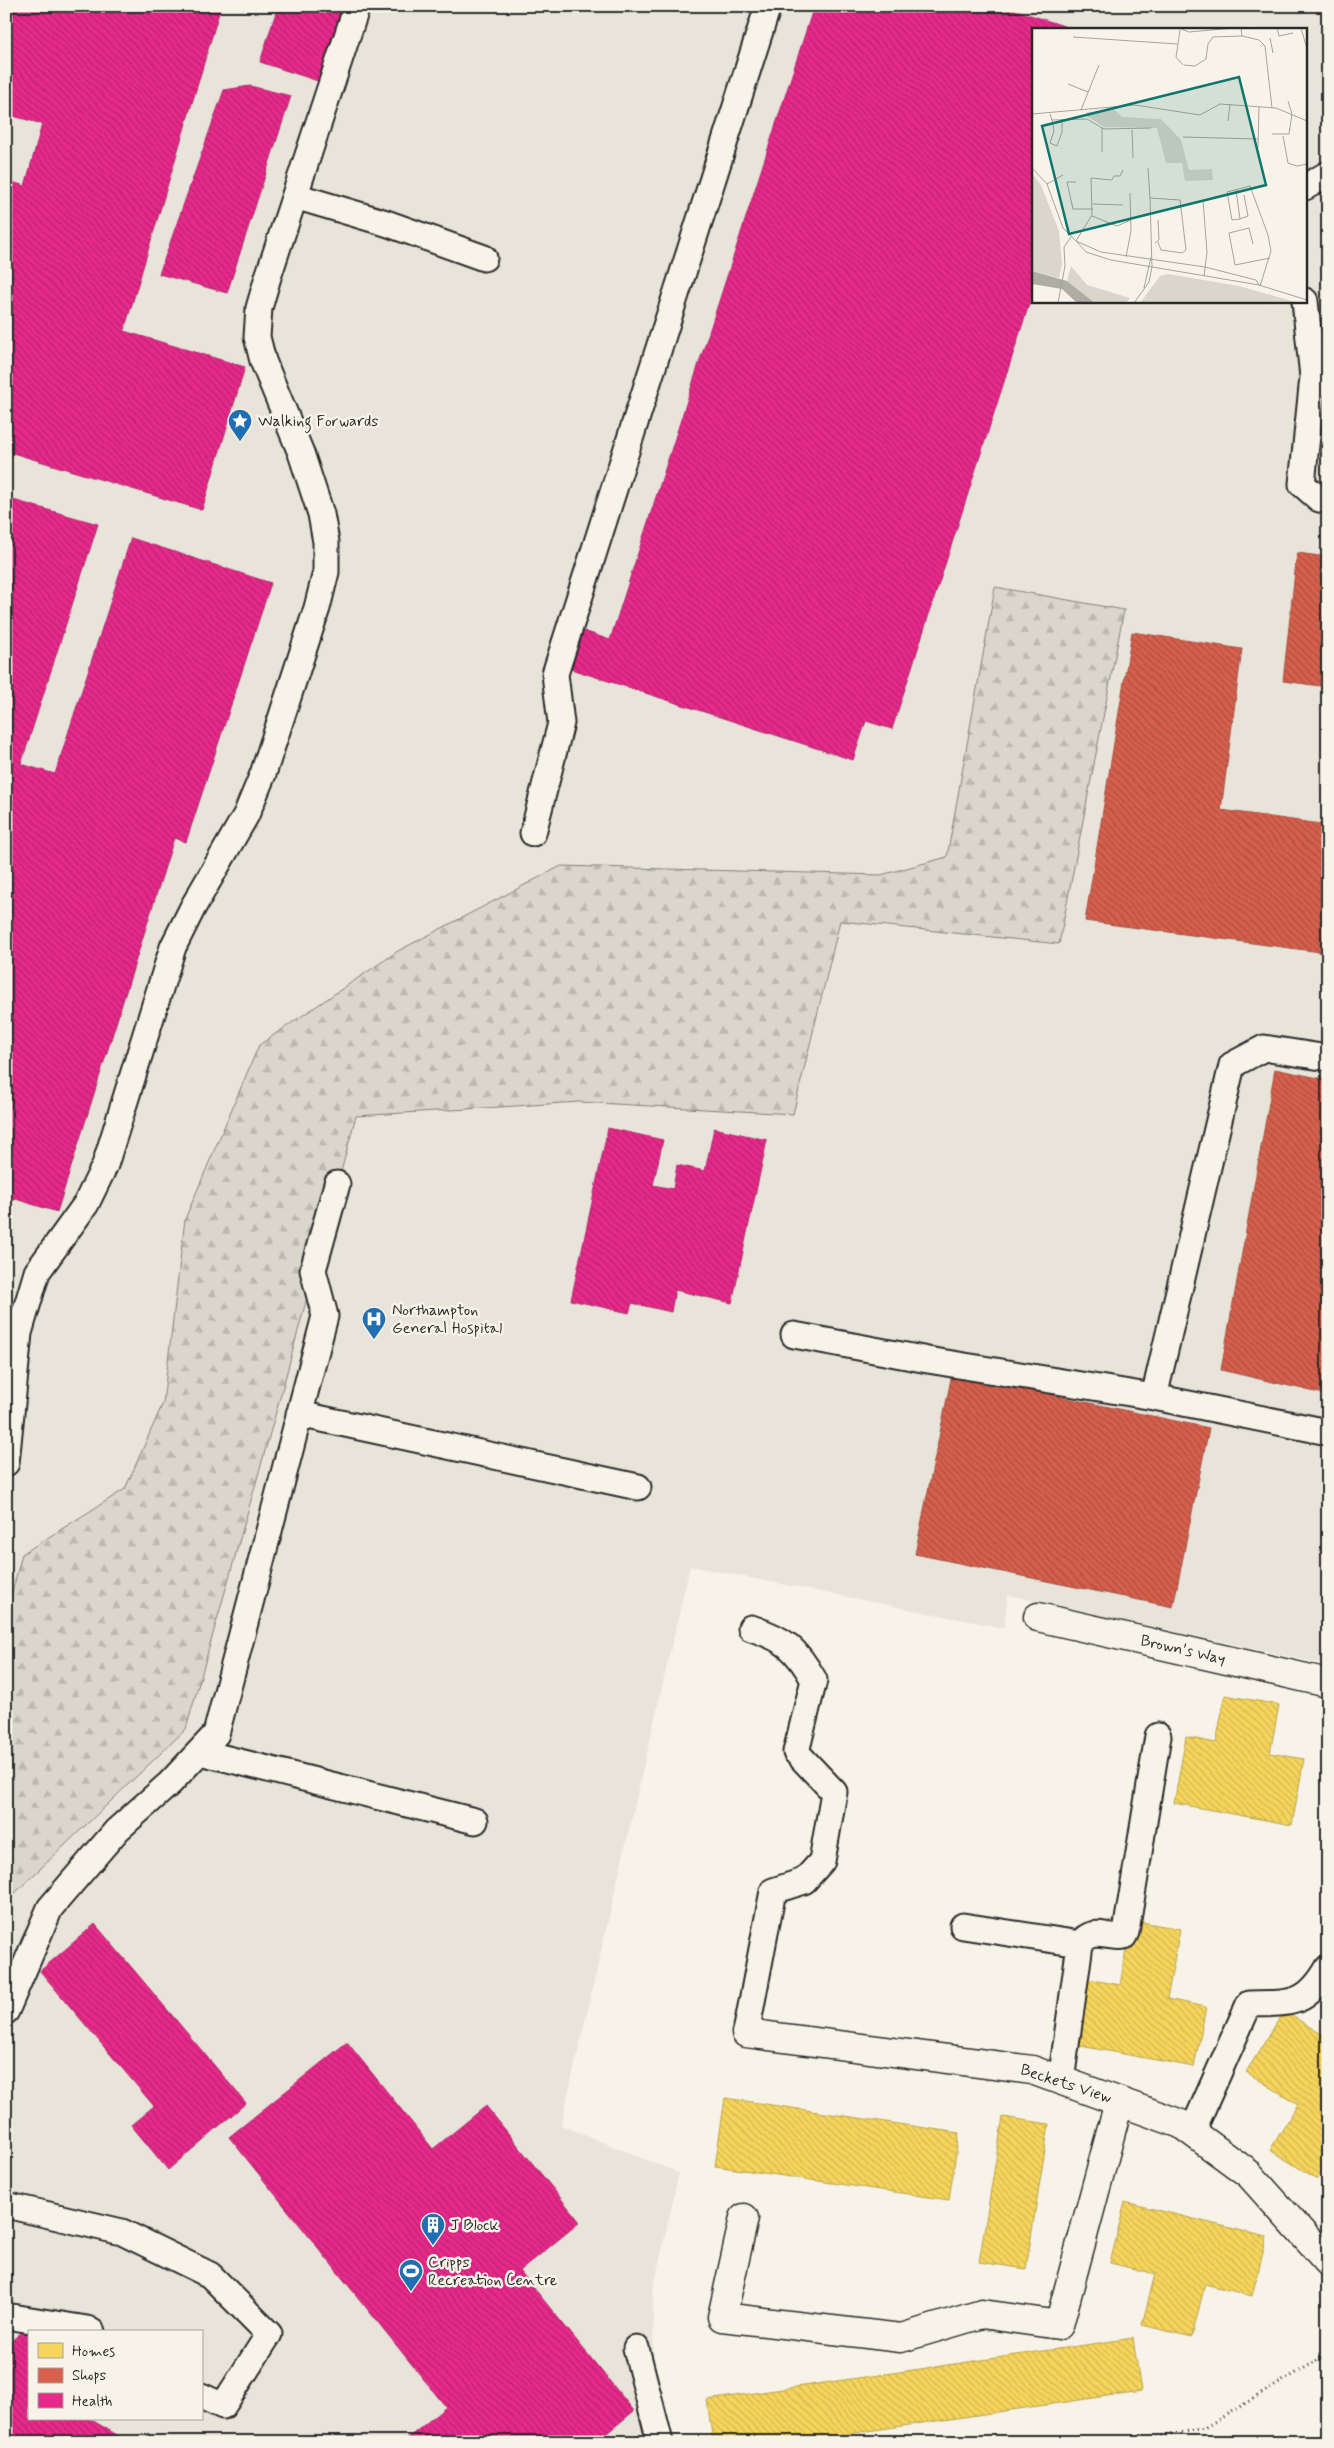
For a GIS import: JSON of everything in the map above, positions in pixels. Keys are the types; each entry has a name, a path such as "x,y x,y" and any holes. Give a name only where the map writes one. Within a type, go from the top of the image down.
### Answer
{"street":[{"name":"Brown's Way","path":"1038,1617 1328,1683"},
{"name":"Beckets View","path":"746,2033 1032,2070 1181,2124 1249,2174 1328,2262"},
{"path":"744,2218 722,2317 901,2338 982,2314 1059,2325 1119,2102"}],"lane":[{"path":"6,1463 19,1333 35,1279 56,1245 86,1204 105,1165 173,947 193,907 246,815 263,774 317,608 326,572 326,542 321,514 301,453 263,361 257,337 258,308 357,6"},
{"path":"533,833 562,723 556,674 768,6"},
{"path":"1306,186 1328,174"},
{"path":"295,196 386,223 484,258"},
{"path":"1305,302 1320,380 1302,484 1319,499 1328,500"},
{"path":"1154,1397 1232,1064 1264,1048 1328,1058"},
{"path":"6,2011 50,1908 117,1830 170,1783 216,1734 325,1316 313,1270 337,1184"},
{"path":"794,1335 928,1360 1154,1397 1328,1432"},
{"path":"299,1414 638,1487"},
{"path":"746,2033 773,1891 804,1881 822,1860 834,1792 796,1752 814,1680 802,1659 777,1637 751,1628"},
{"path":"1061,2080 1080,1944 1086,1936 1094,1934 1118,1937 1124,1936 1126,1932 1158,1736"},
{"path":"200,1752 475,1821"},
{"path":"963,1926 1080,1944"},
{"path":"1192,2132 1250,2004 1278,2004 1302,1999 1317,1987 1328,1968"},
{"path":"6,2205 122,2232 210,2275 268,2334 223,2406 202,2396"},
{"path":"6,2316 89,2330"},
{"path":"636,2348 660,2442"}],"path":[{"path":"1132,2442 1204,2428 1328,2354"}],"shaded area":[{"name":"Northampton General Hospital","path":"6,6 1328,6 1328,1665 1008,1595 1004,1628 690,1566 561,2125 679,2173 653,2290 655,2442 6,2442"}],"green space":[{"path":"995,587 1124,610 1059,944 840,921 793,1114 579,1102 356,1116 280,1398 186,1729 14,1894 6,1892 6,1616 22,1554 125,1489 163,1403 185,1219 259,1045 398,951 561,866 881,875 947,857"}],"building: Homes":[{"path":"1225,1695 1279,1705 1270,1753 1304,1759 1292,1825 1174,1803 1186,1737 1216,1743"},
{"path":"1131,1920 1180,1929 1167,1999 1206,2007 1194,2067 1075,2045 1088,1979 1120,1985"},
{"path":"1284,2011 1328,2038 1328,2161 1317,2179 1270,2150 1298,2104 1246,2072"},
{"path":"725,2098 959,2133 949,2200 715,2166"},
{"path":"1003,2117 1049,2124 1026,2269 979,2262"},
{"path":"1125,2202 1267,2237 1252,2296 1205,2284 1192,2337 1142,2325 1155,2274 1110,2263"},
{"path":"1133,2338 1141,2391 793,2442 713,2442 707,2400"}],"building: Shops":[{"path":"1297,553 1328,557 1328,687 1283,681"},
{"path":"1132,632 1242,649 1221,810 1328,825 1328,953 1085,921"},
{"path":"1275,1069 1328,1080 1328,1395 1221,1370"},
{"path":"952,1374 1209,1428 1173,1607 915,1554"}],"building: Health":[{"path":"6,6 221,6 124,331 245,367 202,510 6,451 6,180 25,186 42,124 6,114"},
{"path":"278,6 348,6 324,83 260,62"},
{"path":"814,6 1003,6 1070,28 1032,28 1032,295 892,729 866,721 853,760 571,669 584,631 610,640"},
{"path":"250,86 291,96 227,293 159,274 224,90"},
{"path":"6,498 98,524 21,764 55,774 131,538 271,583 186,842 174,838 57,1212 6,1196"},
{"path":"608,1128 663,1140 653,1185 673,1189 677,1165 705,1171 714,1128 767,1140 732,1303 675,1290 671,1312 632,1303 629,1313 571,1300"},
{"path":"95,1924 246,2103 168,2170 131,2125 154,2106 40,1971"},
{"name":"J Block","path":"347,2042 433,2149 486,2106 580,2222 520,2271 634,2411 596,2442 403,2442 446,2407 229,2137"},
{"path":"27,2327 28,2420 92,2420 129,2442 6,2442 6,2346"}],"place":[{"name":"Walking Forwards","path":"240,442"},
{"name":"Northampton General Hospital","path":"374,1340"},
{"name":"J Block","path":"433,2246"},
{"name":"Cripps Recreation Centre","path":"411,2292"}]}
